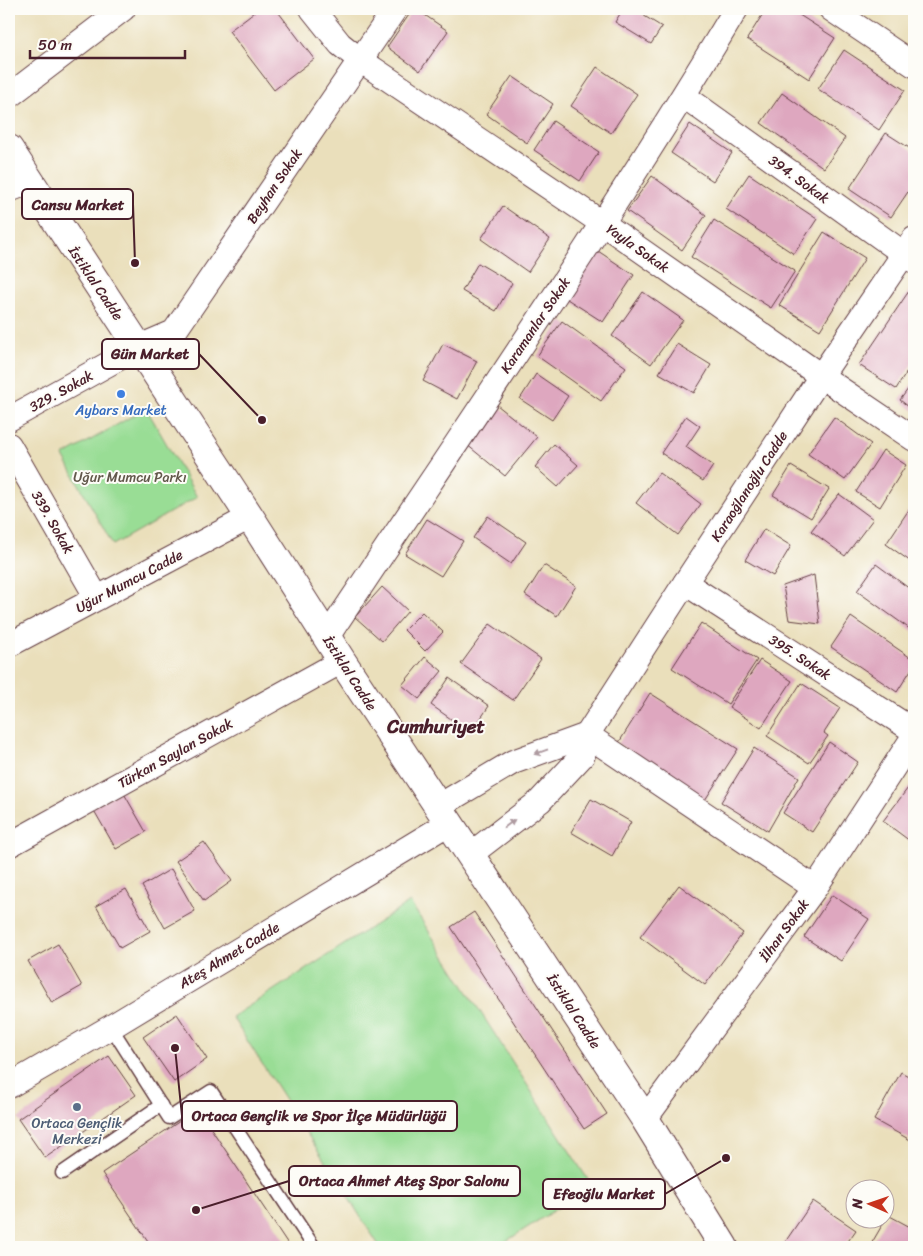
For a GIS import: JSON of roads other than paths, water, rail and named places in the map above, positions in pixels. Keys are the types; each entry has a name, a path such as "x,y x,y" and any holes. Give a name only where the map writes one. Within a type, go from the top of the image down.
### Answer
{"street":[{"path":"9,96 122,9"},
{"name":"Yayla Sokak","path":"312,9 340,44 360,60 602,223 820,376 914,439"},
{"name":"Beyhan Sokak","path":"139,347 174,332 395,9"},
{"name":"Karamanlar Sokak","path":"327,637 602,223 684,96 736,9"},
{"path":"831,9 914,65"},
{"name":"394. Sokak","path":"684,96 911,251"},
{"name":"İstiklal Cadde","path":"9,149 19,186 139,347 342,661 645,1119 724,1247"},
{"name":"Karaoğlanoğlu Cadde","path":"470,854 540,801 583,755 587,736 685,582 820,376 911,251"},
{"name":"329. Sokak","path":"9,419 139,347"},
{"name":"339. Sokak","path":"9,445 97,598"},
{"name":"Uğur Mumcu Cadde","path":"11,638 97,598 250,517"},
{"name":"395. Sokak","path":"685,582 914,732"},
{"name":"Türkan Saylan Sokak","path":"9,845 342,661"},
{"path":"444,815 512,762 587,736 815,888"},
{"name":"İlhan Sokak","path":"645,1119 815,888 914,736"},
{"name":"Ateş Ahmet Cadde","path":"9,1086 111,1027 444,815"}],"lane":[{"path":"111,1027 170,1118 211,1091 314,1247"},
{"path":"62,1173 161,1105"}],"place":[{"name":"Cansu Market","path":"135,263"},
{"name":"Aybars Market","path":"121,394"},
{"name":"Gün Market","path":"262,420"},
{"name":"Ortaca Gençlik ve Spor İlçe Müdürlüğü","path":"175,1048"},
{"name":"Ortaca Gençlik Merkezi","path":"77,1107"},
{"name":"Efeoğlu Market","path":"726,1158"},
{"name":"Ortaca Ahmet Ateş Spor Salonu","path":"196,1210"}],"district":[{"name":"Cumhuriyet","path":"436,726"}],"park label":[{"name":"Uğur Mumcu Parkı","path":"130,477"}]}
